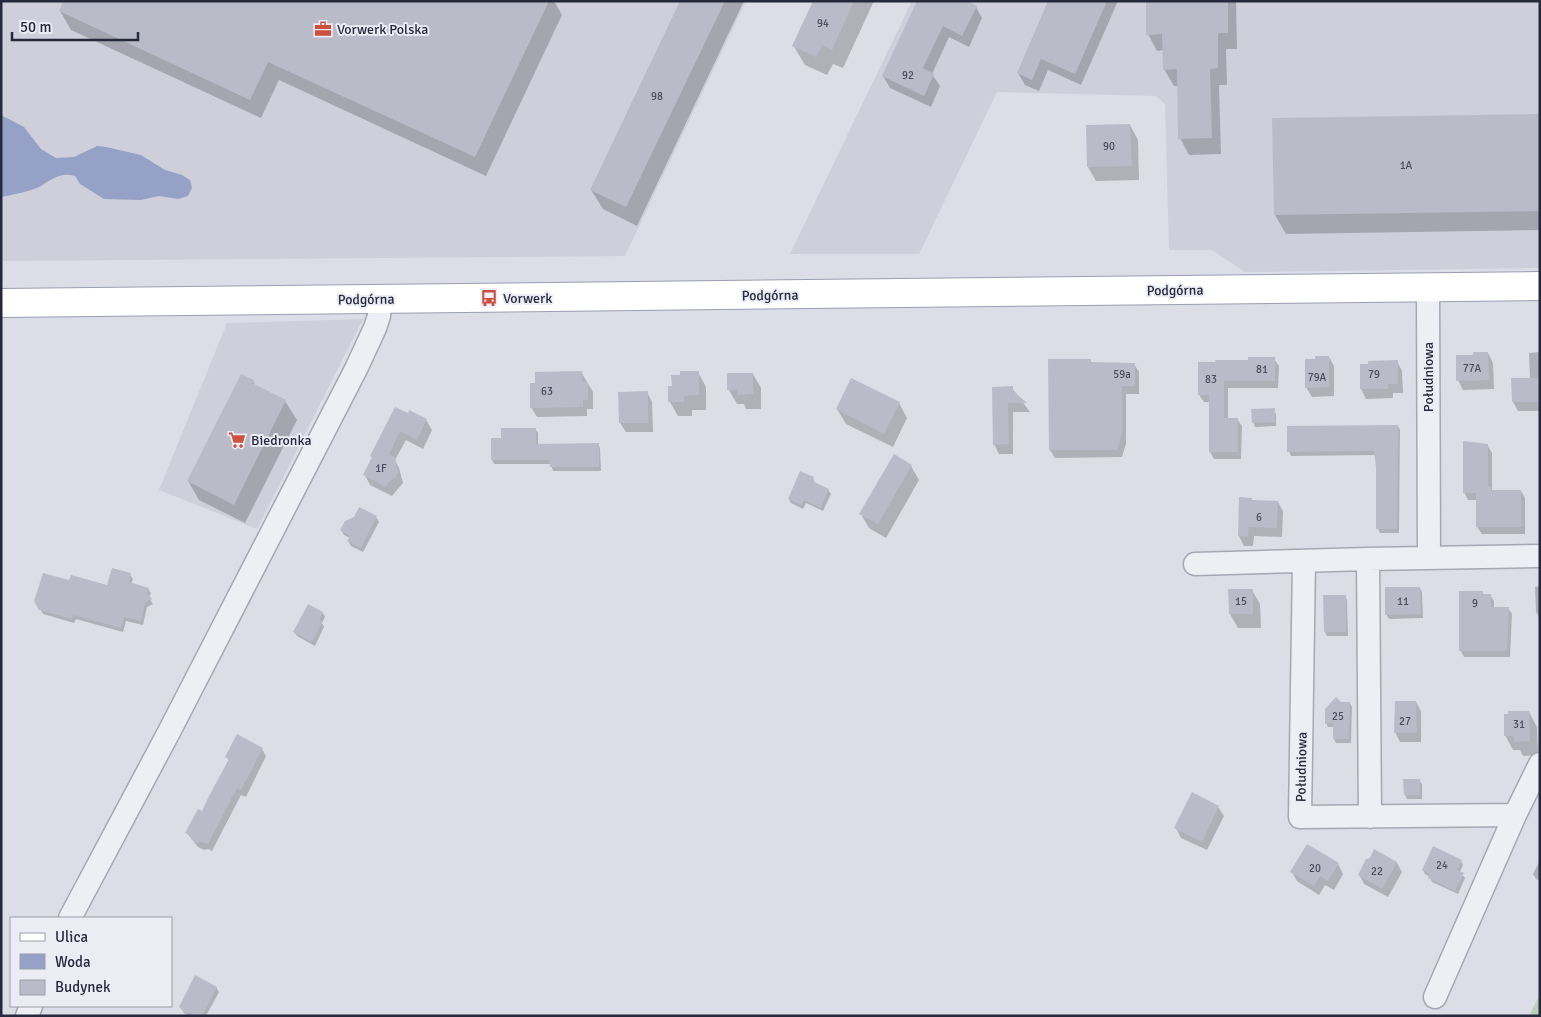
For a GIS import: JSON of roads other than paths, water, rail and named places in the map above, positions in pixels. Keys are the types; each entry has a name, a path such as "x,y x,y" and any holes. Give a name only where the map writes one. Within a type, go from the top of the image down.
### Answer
{"main road":[{"name":"Podgórna","path":"1,303 1540,286"}],"street":[{"name":"Południowa","path":"1428,288 1430,557"},
{"path":"71,917 174,722 353,375 375,328 379,316 380,299"},
{"path":"1196,564 1430,557 1540,556"},
{"path":"1368,559 1370,817"},
{"name":"Południowa","path":"1304,561 1300,818 1515,815"},
{"path":"1435,997 1515,815 1540,764"}],"water":[{"path":"1,115 24,127 41,149 56,158 74,157 97,146 106,147 141,155 165,170 182,175 190,180 192,188 188,196 178,199 159,196 141,200 104,199 80,184 75,176 65,175 32,190 1,197"}],"place":[{"name":"Vorwerk Polska","path":"323,29"},
{"name":"Vorwerk","path":"489,298"},
{"name":"Biedronka","path":"237,440"}]}
